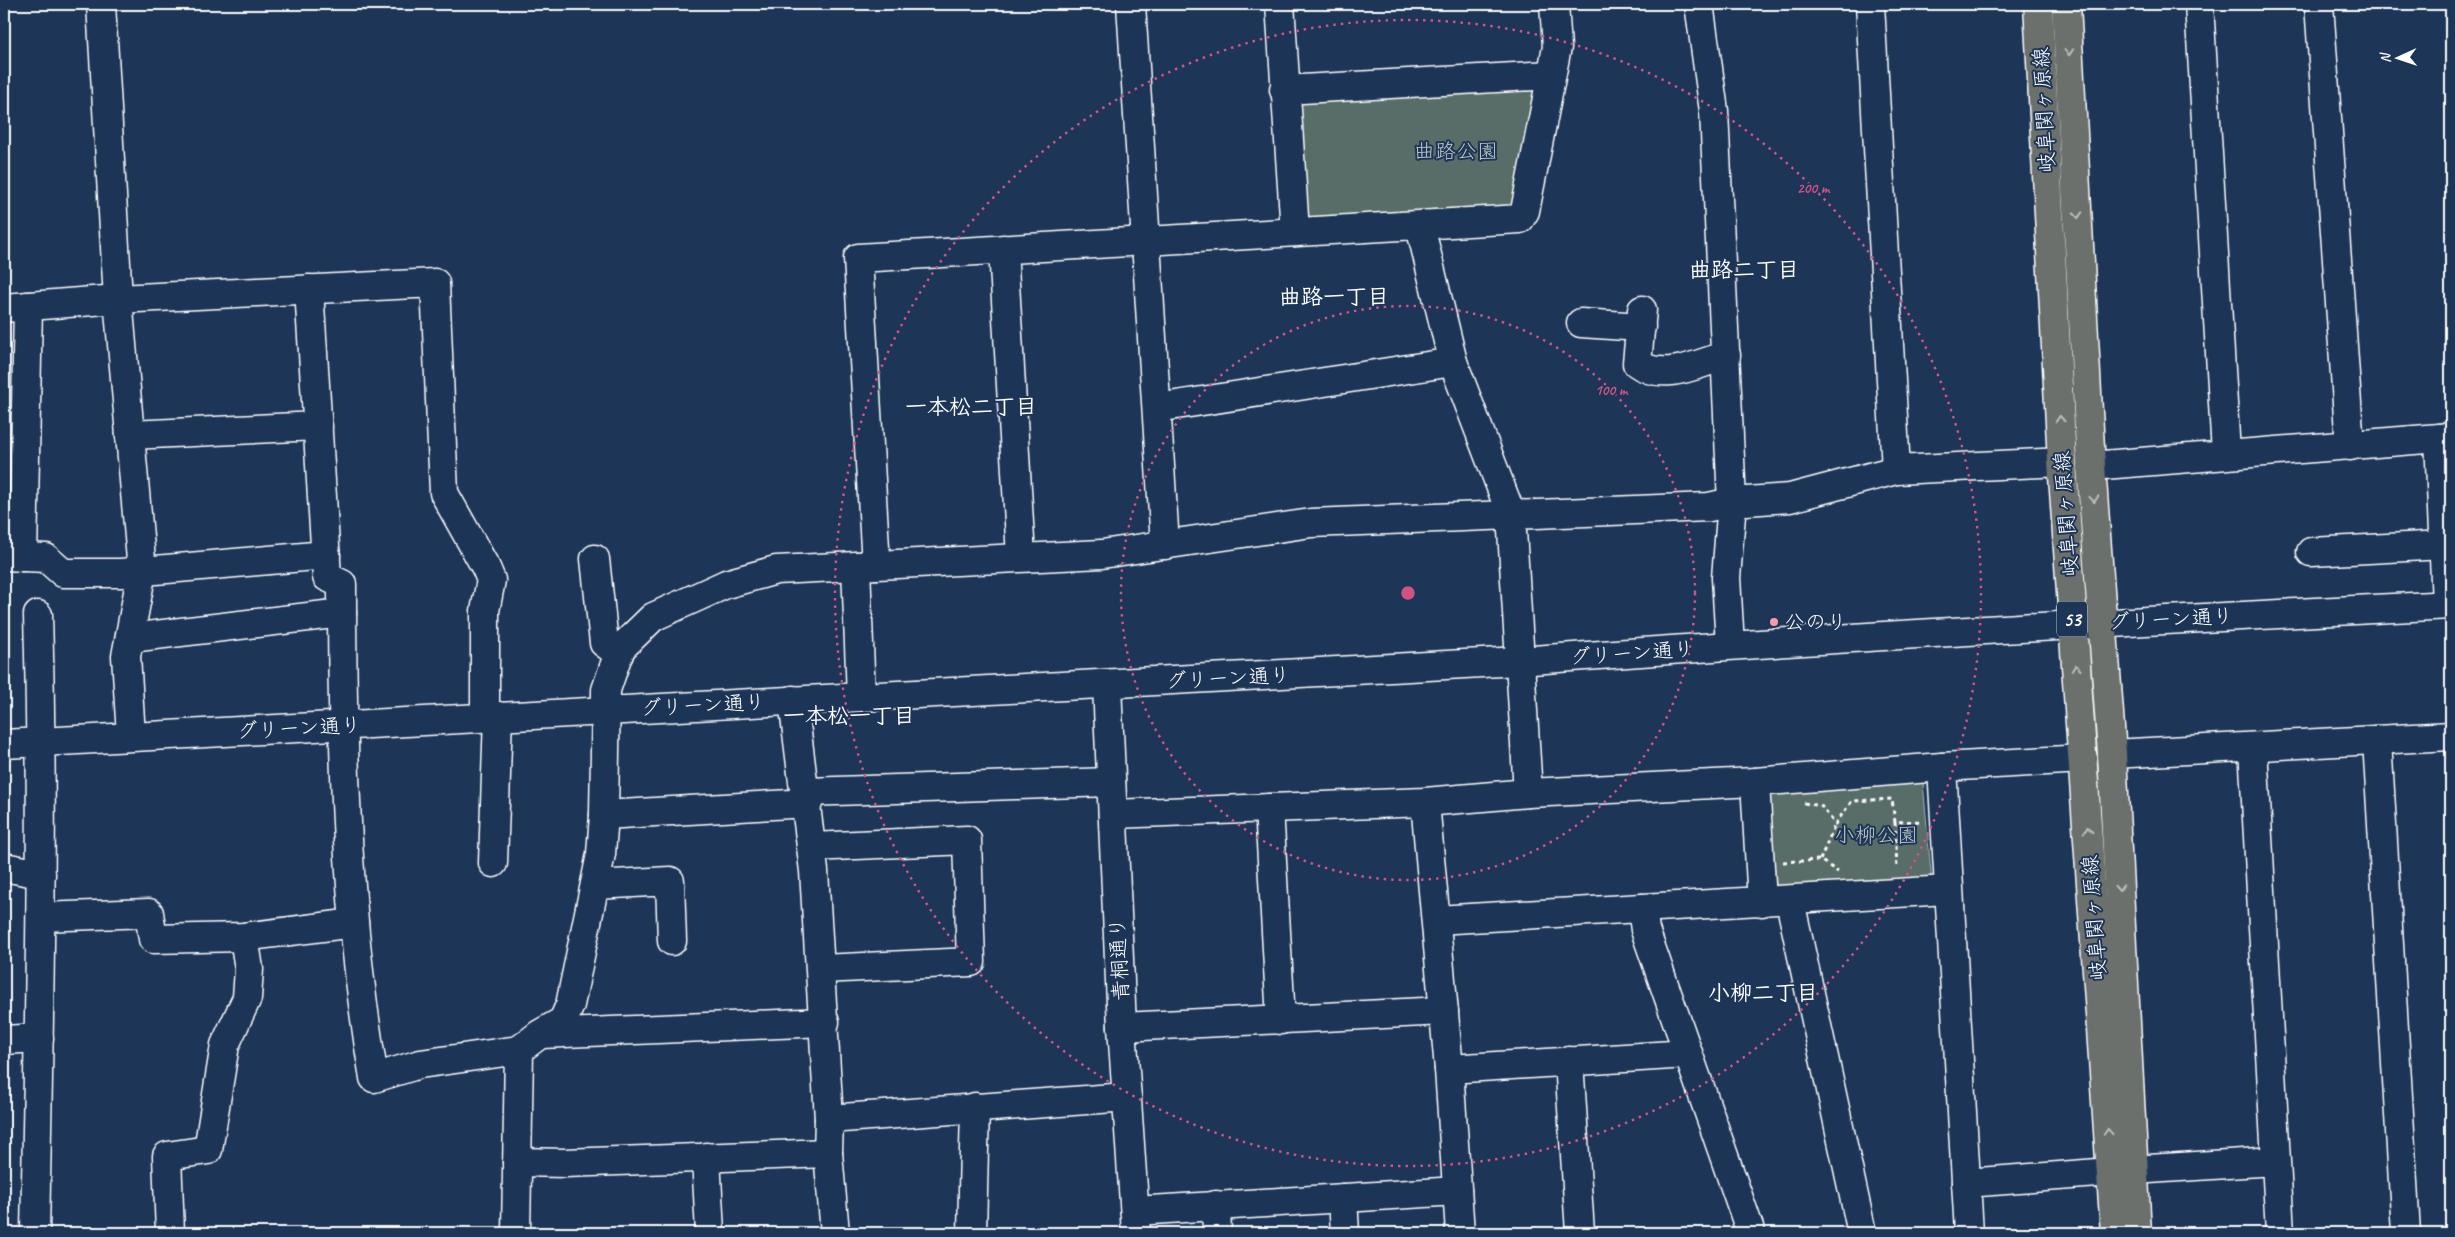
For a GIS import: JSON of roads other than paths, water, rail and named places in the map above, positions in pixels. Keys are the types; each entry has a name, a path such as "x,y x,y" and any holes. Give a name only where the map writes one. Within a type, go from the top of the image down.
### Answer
{"main road":[{"name":"岐阜関ヶ原線","path":"2038,4 2072,624 2122,1171 2137,1233"},
{"name":"岐阜関ヶ原線","path":"2066,4 2091,466 2112,754 2122,1171 2114,1233"}],"street":[{"path":"101,4 118,300 142,572 126,656 132,736"},
{"path":"1131,4 1165,545"},
{"path":"1280,4 1284,90 1296,232"},
{"path":"861,697 866,565 858,258 1520,220 1525,211 1556,47 1554,4"},
{"path":"1699,4 1714,111 1726,355 1732,502 1726,578 1730,645"},
{"path":"1870,4 1896,470"},
{"path":"2199,4 2226,453"},
{"path":"2319,4 2350,446"},
{"path":"1284,90 1551,75"},
{"path":"1420,226 1453,362 1511,514 1528,793"},
{"path":"1003,249 1021,557"},
{"path":"326,555 142,572 63,573 46,558 13,557 16,307 434,283 444,493 491,580 485,611 492,717 493,863"},
{"path":"309,290 327,577 342,584 343,727 349,875 363,1013 374,1078 420,1064 530,1042 825,1022"},
{"path":"1581,323 1642,319 1637,363 1646,370 1682,370 1726,355"},
{"path":"1157,408 1453,362"},
{"path":"130,435 318,426"},
{"path":"2091,466 2226,453 2445,438 2444,545 2449,605"},
{"path":"530,1042 563,1021 570,1005 601,854 604,815 604,711 606,690 620,649 653,617 726,584 776,570 1102,554 1311,523 1709,507 1732,502 1790,498 1896,470 2062,462"},
{"path":"2311,552 2444,545"},
{"path":"595,559 604,643 619,654"},
{"name":"グリーン通り","path":"4,744 132,736 343,727 794,700 1519,661 1730,645 2102,622 2449,605"},
{"path":"130,638 342,613"},
{"path":"35,1233 41,917 42,741 38,615"},
{"name":"青桐通り","path":"1107,684 1122,1027 1135,1222"},
{"path":"794,700 812,847 825,1022 829,1119 828,1153 835,1233"},
{"path":"2112,754 2451,736"},
{"path":"2377,740 2406,1233"},
{"path":"2253,746 2280,1233"},
{"path":"1112,814 1425,802 1528,793 1755,782 1942,767 2083,759"},
{"path":"1942,767 1969,1233"},
{"path":"604,815 807,797 1112,782"},
{"path":"1755,782 1762,902"},
{"path":"1425,802 1449,1069 1460,1233"},
{"path":"1269,808 1281,1020"},
{"path":"812,847 967,840 970,962 821,969"},
{"path":"4,867 41,874"},
{"path":"595,885 670,881 672,942"},
{"path":"1436,920 1790,901 1948,890"},
{"path":"1790,901 1862,1233"},
{"path":"1642,908 1645,930 1751,1233"},
{"path":"41,917 149,913 153,939 244,937 354,923"},
{"path":"170,1233 166,1156 208,1150 225,1045 247,998 250,969 244,937"},
{"path":"1122,1027 1444,1011"},
{"path":"4,1040 39,1038"},
{"path":"516,1233 517,1162 530,1042"},
{"path":"1449,1069 1688,1054"},
{"path":"1569,1061 1577,1215 1580,1233"},
{"path":"829,1119 1127,1097"},
{"path":"972,1233 975,1107"},
{"path":"517,1162 565,1163 828,1153"},
{"path":"706,1157 710,1233"},
{"path":"1966,1183 2275,1162"},
{"path":"1135,1222 1216,1206 1457,1191"},
{"path":"1343,1198 1345,1233"},
{"path":"1216,1206 1217,1233"}],"place":[{"name":"公のり","path":"1774,622"}],"district":[{"name":"曲路二丁目","path":"1744,269"},
{"name":"曲路一丁目","path":"1334,296"},
{"name":"一本松二丁目","path":"971,406"},
{"name":"一本松一丁目","path":"849,715"},
{"name":"小柳二丁目","path":"1763,992"}],"park label":[{"name":"曲路公園","path":"1456,151"},
{"name":"小柳公園","path":"1876,835"}]}
